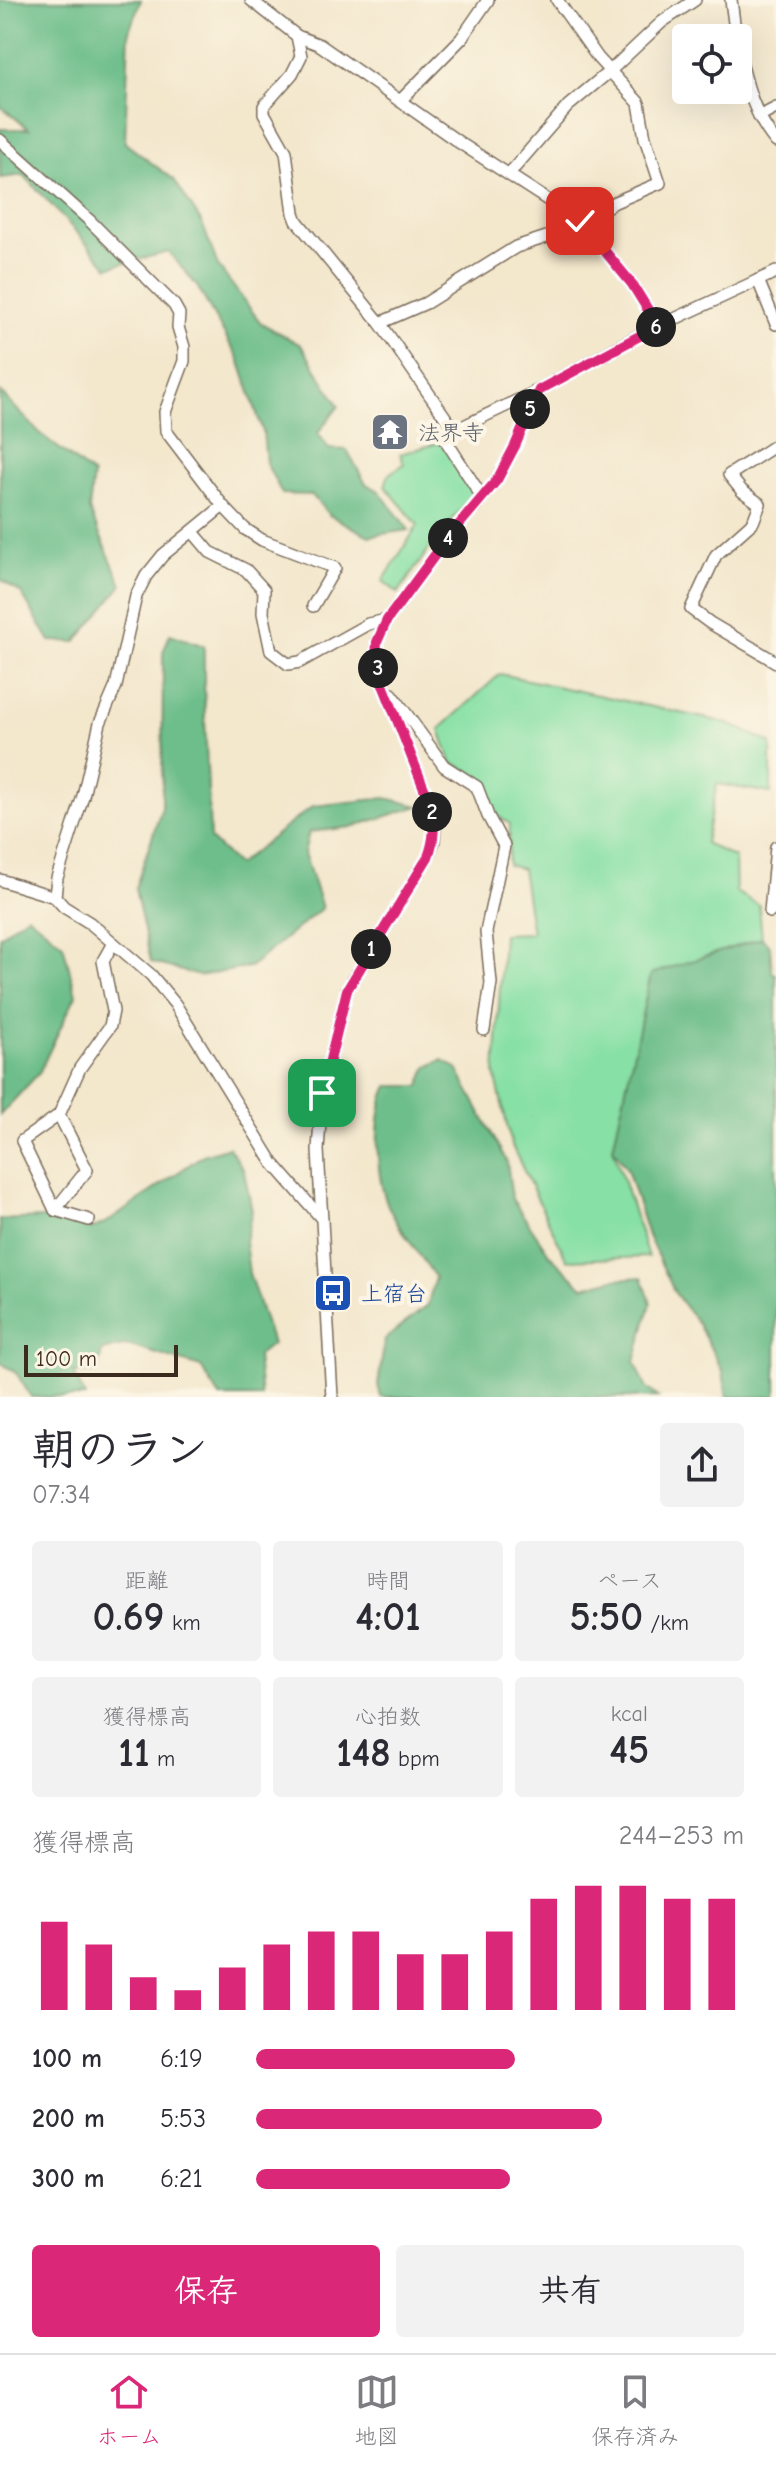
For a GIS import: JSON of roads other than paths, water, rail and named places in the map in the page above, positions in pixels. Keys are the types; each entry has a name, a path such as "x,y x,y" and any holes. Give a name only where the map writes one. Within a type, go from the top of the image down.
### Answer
{"street":[{"path":"251,0 297,36 320,45 580,221 632,284 658,326"},
{"path":"400,101 461,39 488,0"},
{"path":"380,323 426,303 516,247 562,232 615,202 660,183 645,138 639,103 610,71 557,0"},
{"path":"509,174 568,106 662,22 695,0"},
{"path":"731,0 734,24"},
{"path":"297,36 301,56 292,74 264,106 264,113 286,152 297,221 380,323 454,430"},
{"path":"752,101 776,142"},
{"path":"759,117 776,108"},
{"path":"0,140 89,220 174,305 179,314 184,361 165,412 166,431 223,506 245,529 262,540 335,568 313,606"},
{"path":"482,497 443,436 539,390 658,326 776,272"},
{"path":"758,280 776,324"},
{"path":"332,1397 318,1150 322,1093 347,990 428,857 435,826 428,796 380,677 377,642 387,620 415,580 497,480 539,390"},
{"path":"776,445 729,475 742,491 760,504 753,522 716,555 691,609 776,662"},
{"path":"55,897 57,878 83,796 100,723 116,686 136,596 146,576 163,555 223,506"},
{"path":"193,532 210,552 246,570 264,590 263,613 271,651 288,664 300,662 368,624 387,620"},
{"path":"380,677 444,766 477,787 504,846 486,932 491,983 484,1030"},
{"path":"770,912 776,847"},
{"path":"0,880 55,897 151,975 175,1004 273,1163 322,1219"},
{"path":"89,1220 55,1210 22,1141 59,1115 80,1068 110,1026 113,1011 103,961 113,943"},
{"path":"55,1210 87,1170 59,1115"}],"place":[{"name":"法界寺","path":"390,432"},
{"name":"上宿台","path":"333,1293"}]}
